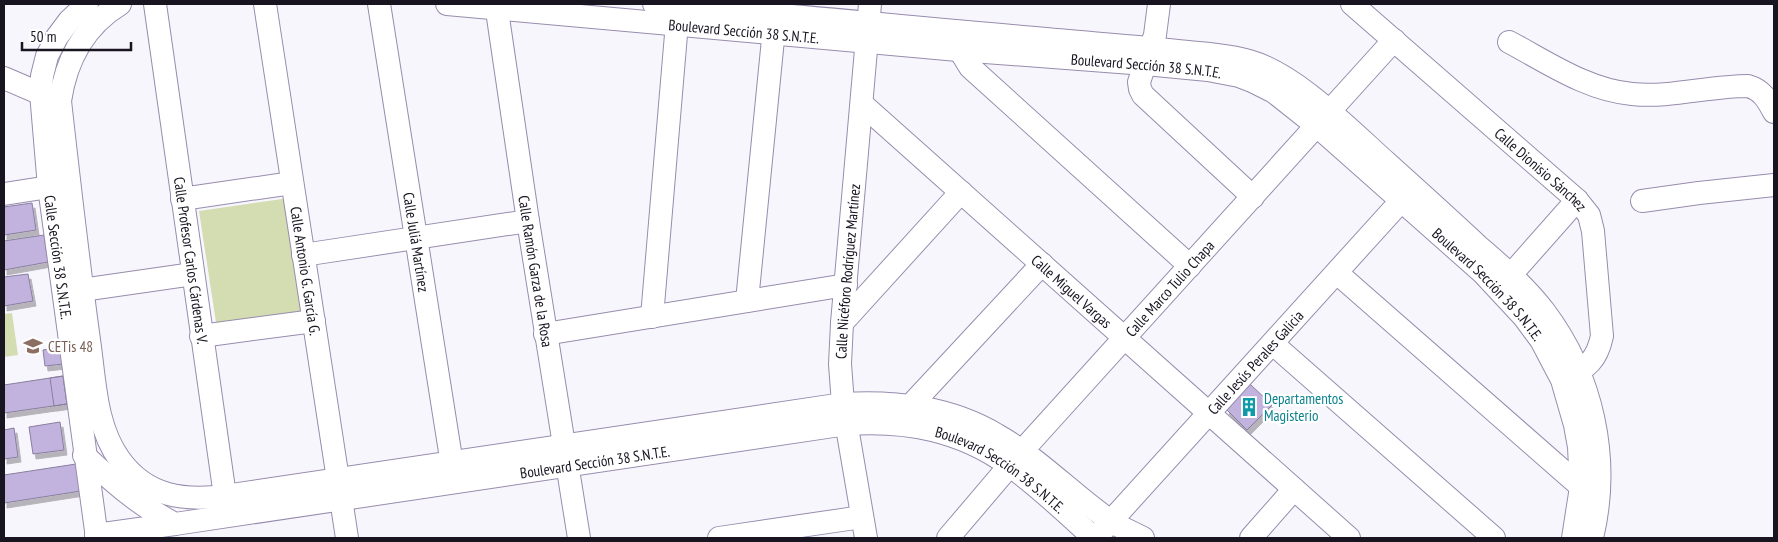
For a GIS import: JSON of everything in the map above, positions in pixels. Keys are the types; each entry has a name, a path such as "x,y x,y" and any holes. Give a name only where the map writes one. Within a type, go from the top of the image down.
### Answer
{"street":[{"path":"50,97 42,76 48,56 57,37 69,21 87,4"},
{"path":"50,97 63,83 74,52 84,36 97,21 120,4"},
{"name":"Calle Profesor Carlos Cárdenas V.","path":"155,4 201,336 227,506"},
{"name":"Calle Antonio G. García G.","path":"265,4 347,538"},
{"name":"Calle Juliá Martínez","path":"379,4 453,472"},
{"name":"Boulevard Sección 38 S.N.T.E.","path":"447,4 678,11 774,24 869,23 954,41 1148,56 1229,57 1266,66 1283,75 1323,119 1505,282 1524,317 1540,340 1590,403 1599,452 1599,502 1592,538"},
{"name":"Boulevard Sección 38 S.N.T.E.","path":"654,4 678,11"},
{"path":"1159,4 1158,20 1139,82 1140,89 1143,95 1253,197"},
{"name":"Calle Dionisio Sánchez","path":"1352,4 1585,208 1592,223 1602,336 1594,359 1570,376"},
{"name":"Calle Ramón Garza de la Rosa","path":"497,6 528,222 579,538"},
{"path":"652,317 678,11"},
{"name":"Calle Nicéforo Rodríguez Martínez","path":"864,528 845,414 840,364 869,23"},
{"path":"747,302 774,24"},
{"name":"Calle Marco Tulio Chapa","path":"948,538 1016,458 1394,40"},
{"path":"954,41 970,67 1190,266"},
{"path":"1509,42 1597,87 1634,94 1654,94 1748,86 1760,91 1766,97 1774,112"},
{"path":"4,78 50,97"},
{"name":"Calle Sección 38 S.N.T.E.","path":"50,97 49,187 103,425 113,449 131,473"},
{"name":"Calle Sección 38 S.N.T.E.","path":"50,97 73,291 84,455 97,536"},
{"name":"Calle Miguel Vargas","path":"862,104 1349,538"},
{"path":"182,199 292,183"},
{"path":"1642,201 1774,185"},
{"path":"4,194 49,187"},
{"path":"842,323 961,192"},
{"name":"Calle Jesús Perales Galicia","path":"1095,538 1210,414 1408,194"},
{"path":"1505,282 1577,200"},
{"path":"304,255 528,222"},
{"path":"911,405 1042,264"},
{"path":"1337,272 1599,502"},
{"path":"73,291 193,274"},
{"path":"546,334 846,285"},
{"path":"201,336 314,321"},
{"path":"1273,344 1494,538"},
{"name":"Boulevard Sección 38 S.N.T.E.","path":"1570,376 1579,447 1581,487 1573,538"},
{"name":"Boulevard Sección 38 S.N.T.E.","path":"97,536 176,524 227,506 845,414 869,402 911,405 954,415 997,434 1016,458 1095,538"},
{"name":"Boulevard Sección 38 S.N.T.E.","path":"845,414 872,422 919,426 943,432 1016,458 1111,521 1143,538"},
{"path":"84,455 136,502 176,524"},
{"name":"Boulevard Sección 38 S.N.T.E.","path":"131,473 152,488 176,496 227,506"},
{"path":"1250,538 1294,489"},
{"path":"719,538 864,528"}],"green space":[{"path":"289,198 308,315 217,329 199,211"},
{"path":"12,313 18,355 4,357 4,314"}],"building":[{"path":"32,203 36,230 4,235 4,207"},
{"path":"44,235 48,262 4,270 4,241"},
{"path":"28,274 33,301 4,306 4,277"},
{"path":"61,347 63,364 45,366 43,350"},
{"path":"63,376 67,404 4,413 4,385"},
{"path":"63,376 67,404 54,406 50,378"},
{"name":"Departamentos Magisterio","path":"1250,384 1272,405 1247,430 1226,409"},
{"path":"60,422 64,450 33,454 29,427"},
{"path":"14,428 18,457 4,459 4,430"},
{"path":"76,464 81,491 4,503 4,475"}],"place":[{"name":"CETis 48","path":"33,346"},
{"name":"Departamentos Magisterio","path":"1249,407"}]}
